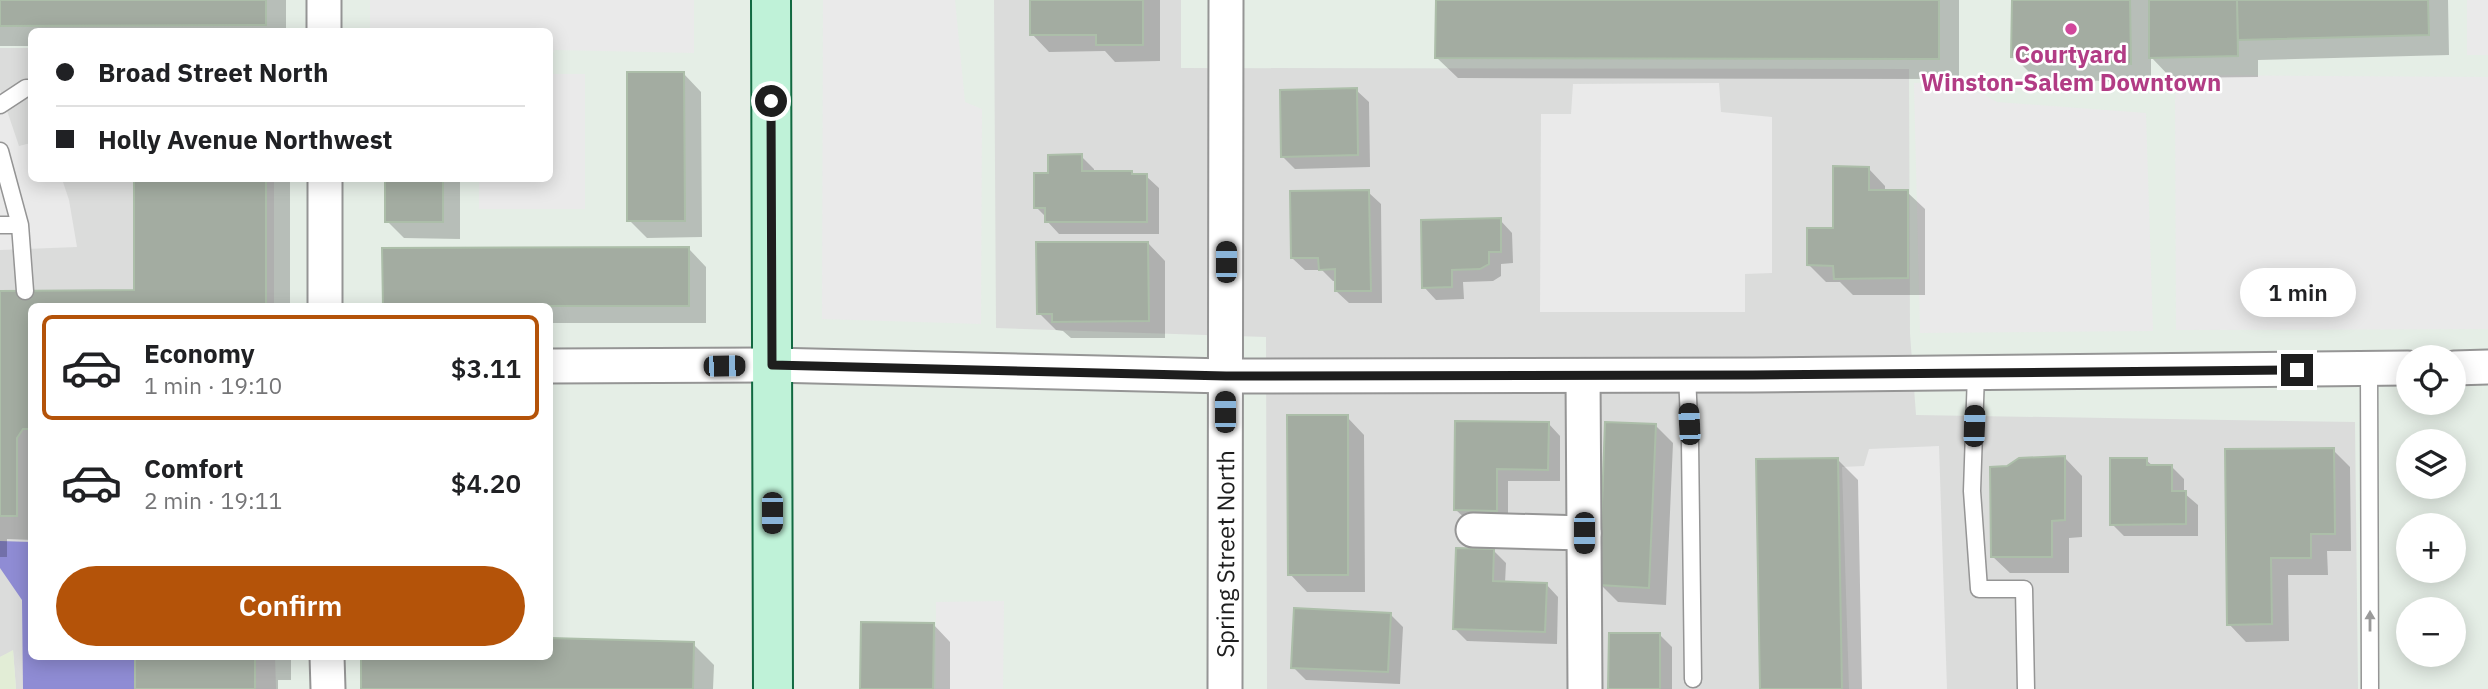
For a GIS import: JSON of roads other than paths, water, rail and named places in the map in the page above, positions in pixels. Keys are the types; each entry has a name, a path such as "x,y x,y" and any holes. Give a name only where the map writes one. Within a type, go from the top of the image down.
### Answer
{"main road":[{"path":"771,0 773,689"}],"street":[{"path":"324,0 324,28"},
{"name":"Spring Street North","path":"1225,689 1226,0"},
{"path":"325,182 325,303"},
{"path":"553,366 772,365 1226,376 1583,376 2396,369"},
{"path":"2466,368 2488,367"},
{"path":"1583,376 1585,689"},
{"path":"1473,530 1584,533"},
{"path":"327,660 328,689"}],"lane":[{"path":"0,105 28,88"},
{"path":"0,151 20,225 25,291"},
{"path":"0,225 20,225"},
{"path":"2369,369 2370,689"},
{"path":"1976,373 1972,491 1979,589 2024,589 2026,689"},
{"path":"1687,375 1693,679"}],"place":[{"name":"Courtyard Winston-Salem Downtown","path":"2071,29"}]}
